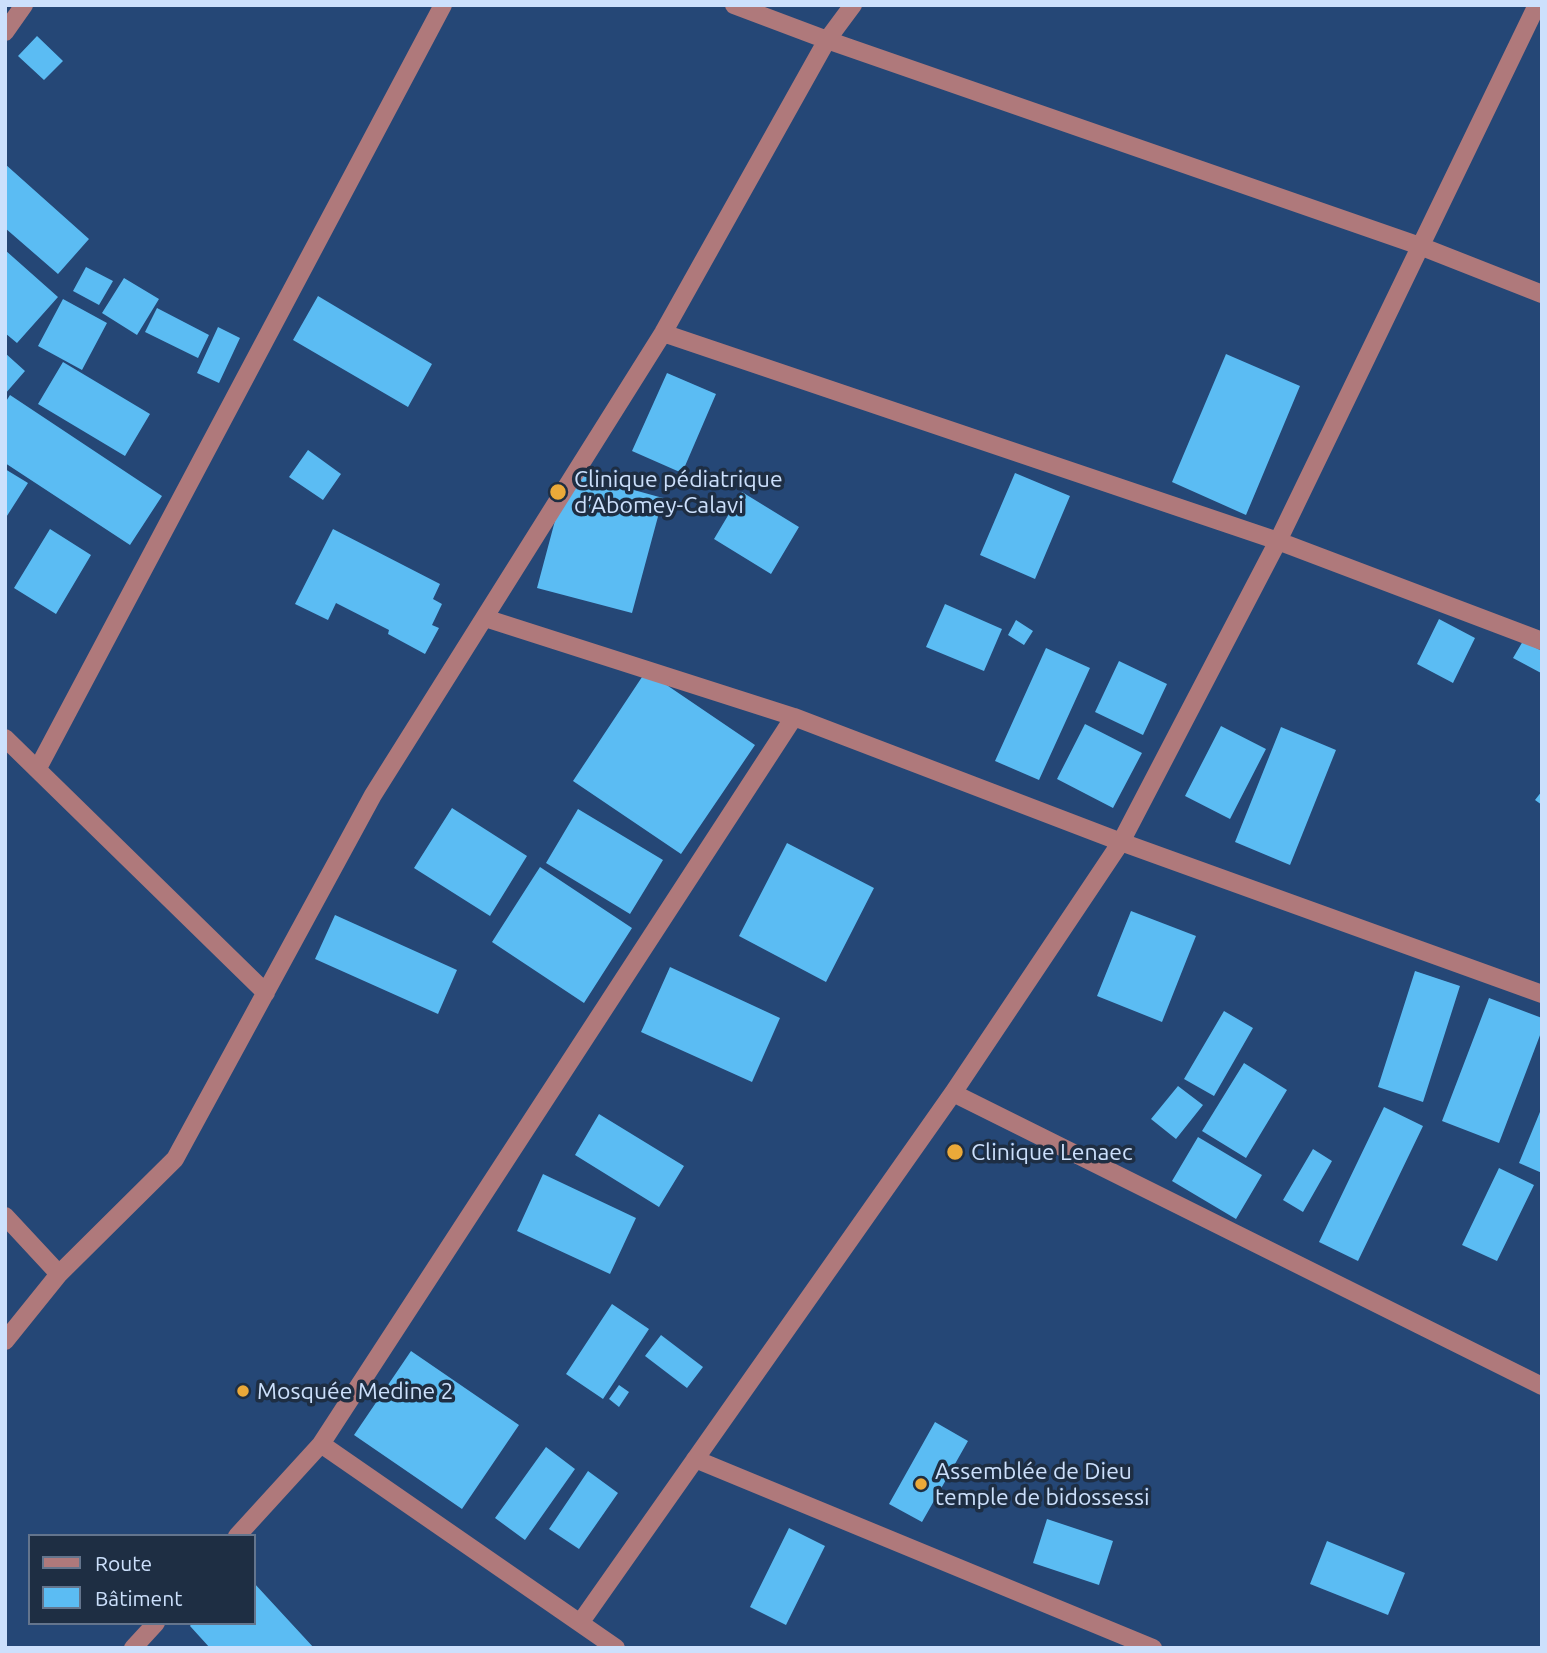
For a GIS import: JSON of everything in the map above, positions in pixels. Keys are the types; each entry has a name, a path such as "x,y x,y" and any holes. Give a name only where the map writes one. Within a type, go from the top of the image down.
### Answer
{"street":[{"path":"5,32 24,5"},
{"path":"38,768 443,5"},
{"path":"734,5 827,40 1420,246 1542,294"},
{"path":"5,1341 59,1274 175,1159 373,795 663,333 827,40 853,5"},
{"path":"580,1623 953,1093 1121,842 1278,541 1537,5"},
{"path":"663,333 1278,541 1542,640"},
{"path":"485,618 794,718 1121,842 1542,994"},
{"path":"239,1534 321,1444 794,718"},
{"path":"5,738 266,993"},
{"path":"953,1093 1542,1387"},
{"path":"5,1216 59,1274"},
{"path":"321,1444 615,1648"},
{"path":"695,1459 1153,1648"},
{"path":"133,1648 154,1625"}],"building":[{"path":"37,36 63,61 44,80 18,56"},
{"path":"5,164 89,239 58,274 5,228"},
{"path":"5,250 58,297 17,343 5,333"},
{"path":"86,267 113,281 99,305 73,291"},
{"path":"124,278 159,299 137,335 102,313"},
{"path":"318,296 432,364 408,407 293,340"},
{"path":"63,299 107,323 82,370 38,346"},
{"path":"157,308 209,335 198,358 145,332"},
{"path":"218,327 240,338 219,383 197,373"},
{"path":"5,353 25,371 5,394"},
{"path":"1226,354 1300,386 1246,515 1172,482"},
{"path":"63,362 150,414 125,456 38,404"},
{"path":"667,373 716,394 682,473 632,451"},
{"path":"10,395 162,496 130,545 5,463 5,403"},
{"path":"308,450 341,474 323,500 289,477"},
{"path":"5,469 28,483 5,519"},
{"path":"568,472 663,498 632,613 537,588"},
{"path":"1015,473 1070,496 1035,579 980,555"},
{"path":"742,492 799,527 771,574 714,539"},
{"path":"50,529 91,555 56,614 14,588"},
{"path":"333,529 440,584 433,599 442,604 432,625 439,628 425,654 388,634 389,630 336,603 328,620 295,604"},
{"path":"945,604 1002,629 984,671 926,647"},
{"path":"1439,619 1475,638 1453,683 1417,664"},
{"path":"1016,620 1033,631 1024,645 1008,635"},
{"path":"1523,641 1542,651 1541,673 1513,658"},
{"path":"1046,648 1090,668 1039,780 995,761"},
{"path":"1119,661 1167,684 1143,735 1095,712"},
{"path":"646,671 755,745 681,854 573,781"},
{"path":"1085,724 1142,753 1113,808 1057,779"},
{"path":"1221,726 1266,749 1230,819 1185,796"},
{"path":"1281,727 1336,750 1290,865 1235,842"},
{"path":"1542,791 1542,805 1535,800"},
{"path":"452,808 527,856 490,916 414,868"},
{"path":"578,809 663,860 630,914 546,863"},
{"path":"787,843 874,888 826,982 739,936"},
{"path":"540,867 632,928 584,1003 492,942"},
{"path":"1131,911 1196,936 1162,1022 1097,996"},
{"path":"335,915 457,970 438,1014 315,959"},
{"path":"670,967 780,1018 752,1082 641,1032"},
{"path":"1415,971 1460,986 1423,1102 1378,1087"},
{"path":"1489,998 1542,1018 1542,1030 1499,1143 1442,1121"},
{"path":"1224,1011 1253,1028 1214,1096 1184,1079"},
{"path":"1244,1063 1287,1090 1246,1158 1202,1131"},
{"path":"1178,1086 1203,1105 1176,1139 1151,1119"},
{"path":"1384,1107 1423,1126 1358,1261 1319,1242"},
{"path":"1542,1107 1542,1173 1519,1163"},
{"path":"599,1114 684,1166 659,1207 575,1155"},
{"path":"1198,1137 1262,1175 1236,1219 1172,1181"},
{"path":"1313,1149 1332,1161 1303,1212 1283,1200"},
{"path":"1499,1168 1534,1185 1497,1261 1462,1245"},
{"path":"543,1174 636,1218 610,1274 517,1231"},
{"path":"612,1304 649,1329 603,1399 566,1374"},
{"path":"661,1335 703,1367 687,1388 645,1356"},
{"path":"411,1351 519,1425 462,1509 354,1435"},
{"path":"619,1385 629,1392 619,1407 609,1399"},
{"path":"935,1422 968,1441 922,1522 889,1504"},
{"path":"546,1447 575,1469 525,1540 495,1518"},
{"path":"588,1471 618,1493 579,1549 549,1529"},
{"path":"1047,1519 1113,1541 1099,1585 1033,1563"},
{"path":"789,1528 825,1546 786,1625 750,1607"},
{"path":"1327,1541 1405,1573 1388,1615 1310,1584"},
{"path":"256,1585 314,1648 210,1648 190,1626 256,1625"}],"place":[{"name":"Clinique pédiatrique d’Abomey-Calavi","path":"558,492"},
{"name":"Clinique Lenaec","path":"955,1152"},
{"name":"Mosquée Medine 2","path":"243,1391"},
{"name":"Assemblée de Dieu temple de bidossessi","path":"921,1484"}]}
